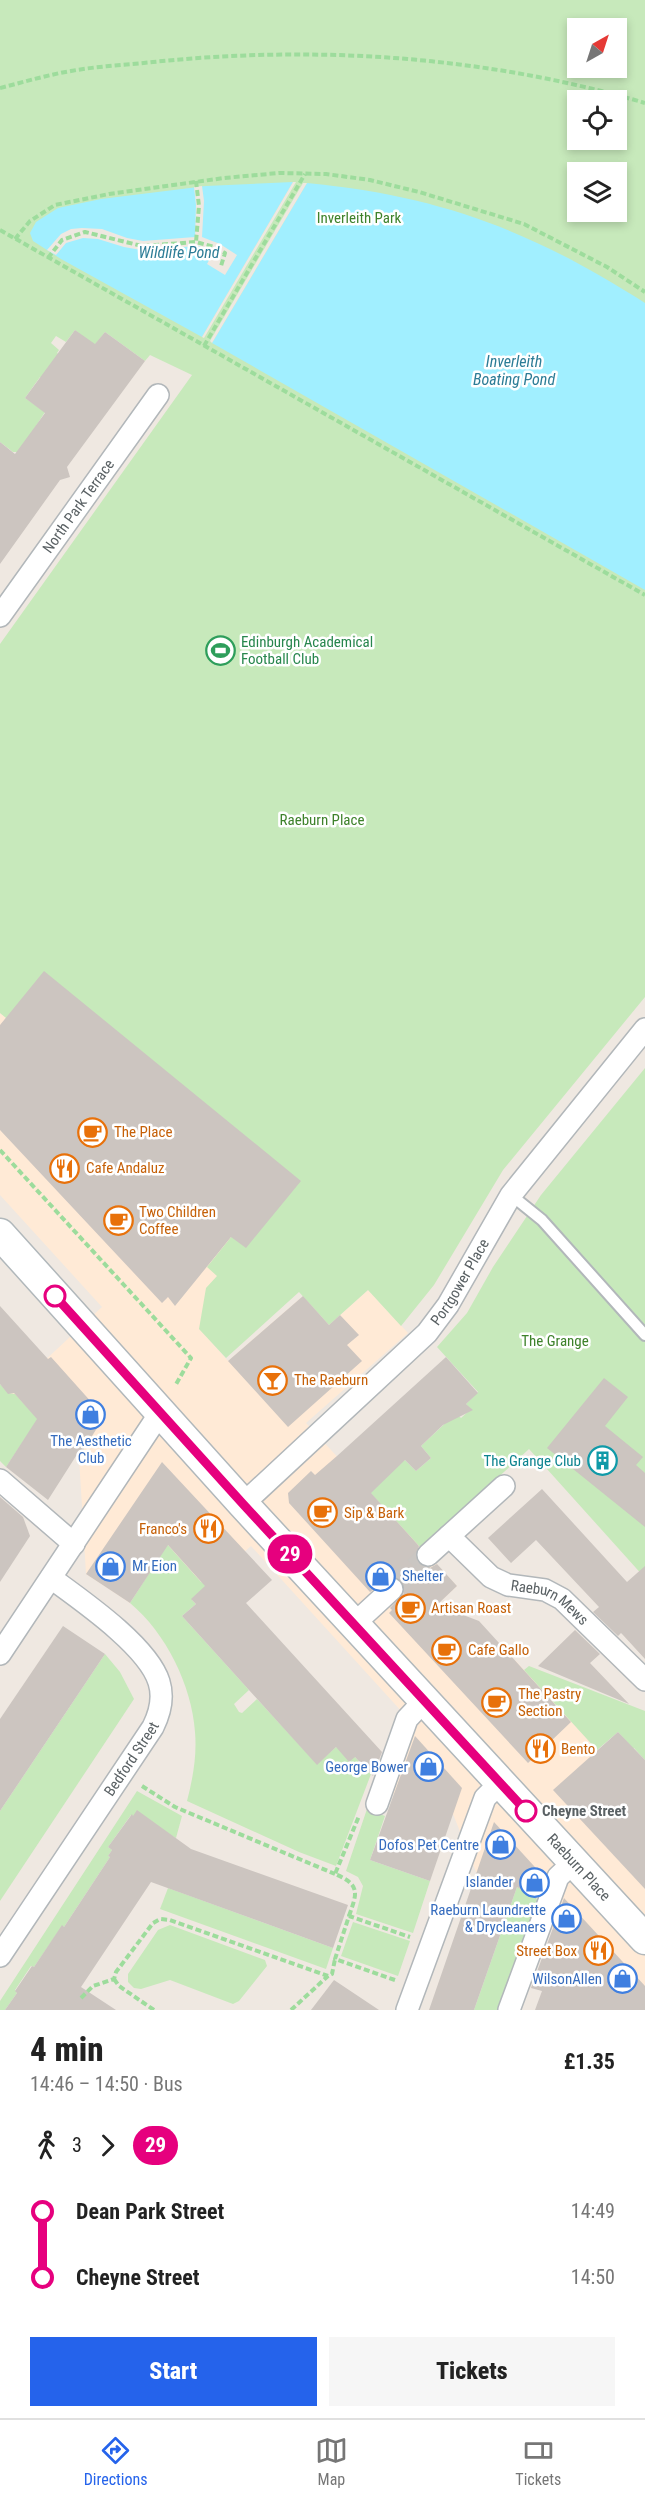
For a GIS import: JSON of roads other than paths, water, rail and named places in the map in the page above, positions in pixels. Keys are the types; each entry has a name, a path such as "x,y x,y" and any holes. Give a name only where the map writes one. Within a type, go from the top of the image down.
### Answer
{"main road":[{"name":"Raeburn Place","path":"0,1234 243,1504 645,1939"}],"street":[{"name":"North Park Terrace","path":"0,616 158,395"},
{"name":"Portgower Place","path":"243,1504 427,1334 448,1305 511,1196 645,1029"},
{"path":"0,1654 160,1413"},
{"path":"0,1480 74,1544"},
{"path":"428,1555 504,1486"},
{"name":"Raeburn Mews","path":"449,1536 491,1577 508,1585 545,1590 562,1599 645,1680"},
{"name":"Bedford Street","path":"0,1956 156,1721 161,1704 159,1681 147,1661 112,1624 51,1578"},
{"path":"354,1624 392,1589"},
{"path":"377,1804 407,1719 424,1701"},
{"path":"407,2010 484,1798 500,1783"},
{"path":"509,2010 558,1877 574,1862"}],"lane":[{"path":"511,1196 542,1220 645,1335"}],"water":[{"name":"Wildlife Pond","path":"293,182 202,337 61,259 33,241 30,233 36,222 58,208 101,199 206,186"},
{"name":"Inverleith Boating Pond","path":"307,183 400,197 484,221 563,256 645,303 645,590 212,343"}],"tunnel":[{"path":"392,1589 428,1555"}],"place":[{"name":"Edinburgh Academical Football Club","path":"220,651"},
{"name":"The Place","path":"93,1132"},
{"name":"Cafe Andaluz","path":"65,1168"},
{"name":"Two Children Coffee","path":"118,1221"},
{"name":"The Raeburn","path":"273,1380"},
{"name":"The Aesthetic Club","path":"91,1414"},
{"name":"The Grange Club","path":"602,1461"},
{"name":"Sip & Bark","path":"323,1513"},
{"name":"Franco's","path":"208,1529"},
{"name":"Mr Eion","path":"111,1566"},
{"name":"Shelter","path":"381,1576"},
{"name":"Artisan Roast","path":"410,1608"},
{"name":"Cafe Gallo","path":"447,1650"},
{"name":"The Pastry Section","path":"497,1703"},
{"name":"Bento","path":"540,1749"},
{"name":"George Bower","path":"429,1767"},
{"name":"Cheyne Street","path":"526,1811"},
{"name":"Dofos Pet Centre","path":"500,1845"},
{"name":"Islander","path":"534,1882"},
{"name":"Raeburn Laundrette & Drycleaners","path":"567,1919"},
{"name":"Street Box","path":"598,1951"},
{"name":"WilsonAllen","path":"623,1979"}],"park label":[{"name":"Inverleith Park","path":"359,218"},
{"name":"The Grange","path":"555,1341"}]}
